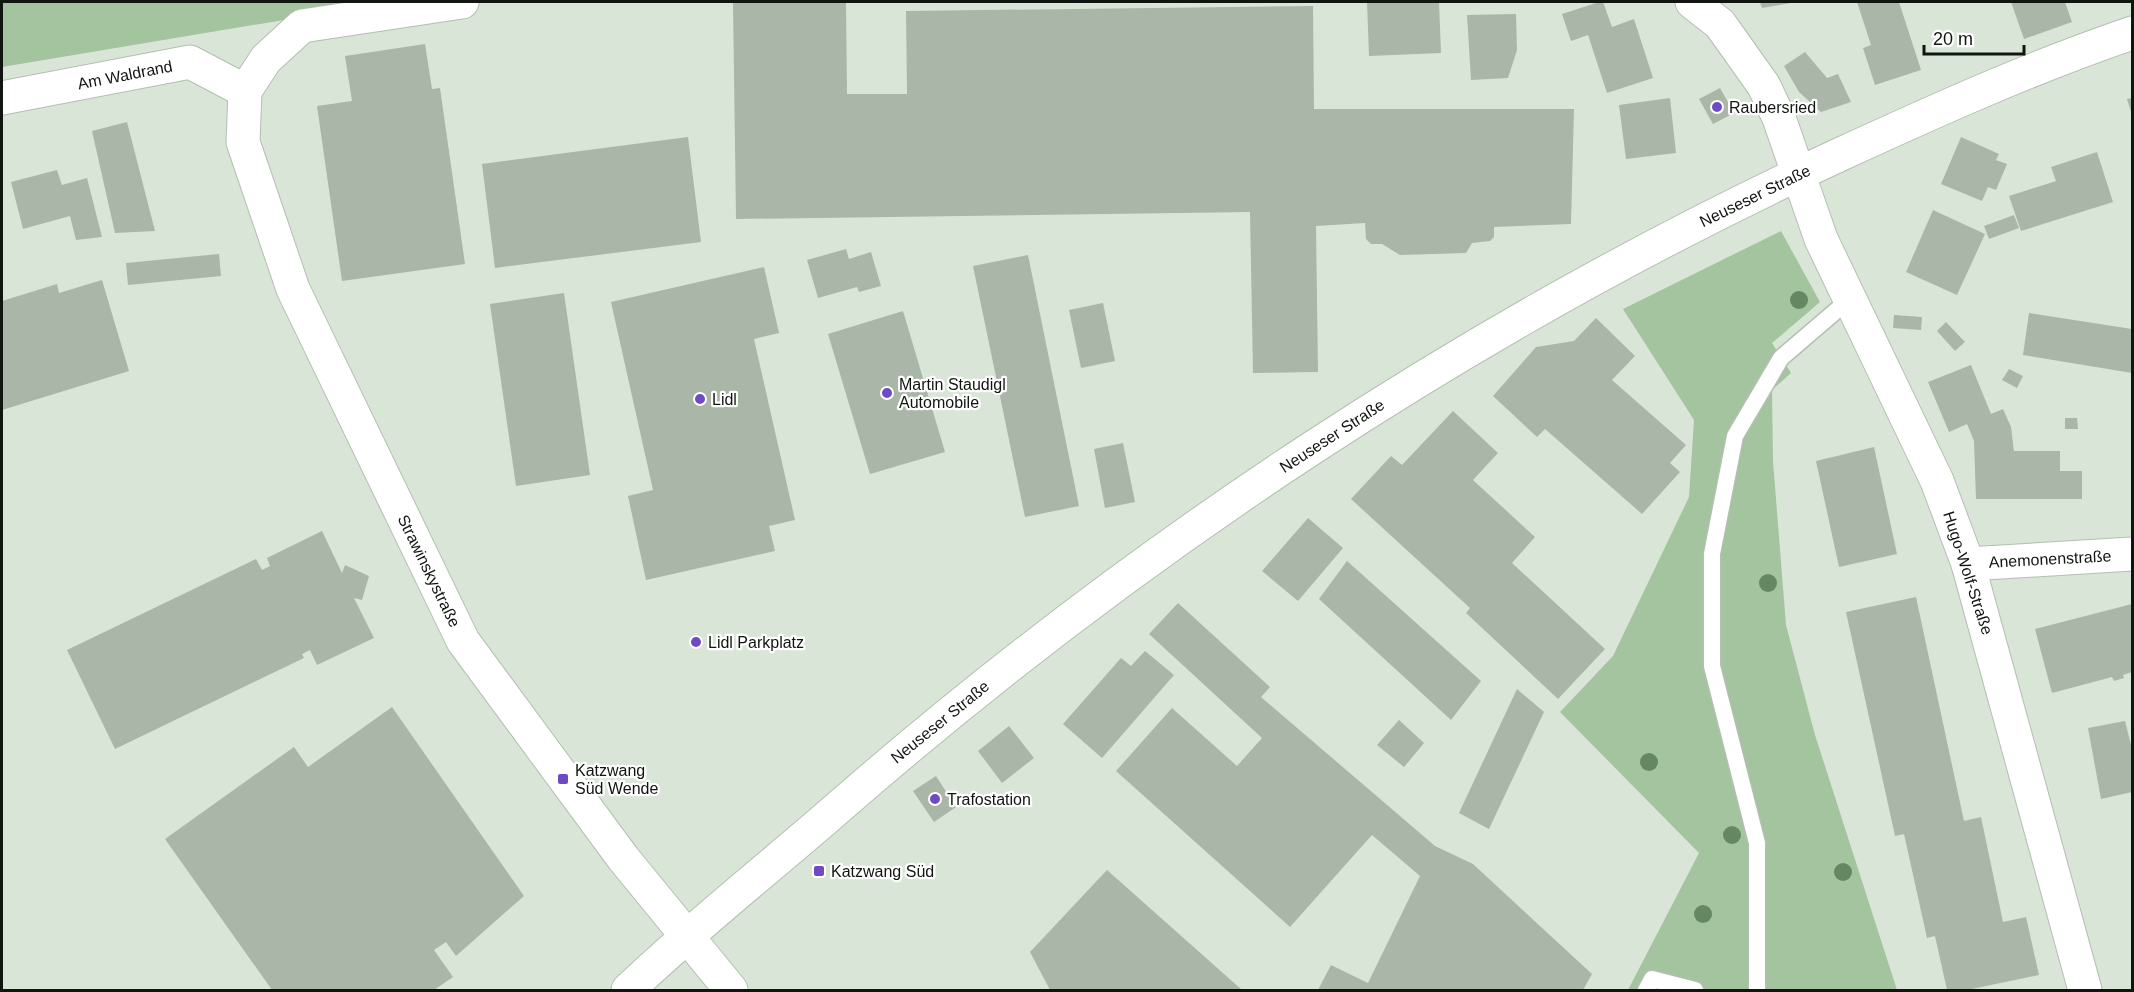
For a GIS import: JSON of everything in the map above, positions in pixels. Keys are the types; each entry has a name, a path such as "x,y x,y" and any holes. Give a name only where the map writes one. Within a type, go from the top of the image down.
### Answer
{"street":[{"path":"245,91 266,59 302,26 462,2"},
{"path":"1692,2 1720,24 1764,86 1779,118 1798,174"},
{"name":"Neuseser Straße","path":"628,990 687,935 877,772 1072,616 1194,527 1363,416 1501,333 1649,249 1798,174 2034,68 2133,33"},
{"name":"Am Waldrand","path":"2,98 190,62 245,91"},
{"name":"Strawinskystraße","path":"245,91 243,141 293,289 463,641 563,779 731,990"},
{"name":"Hugo-Wolf-Straße","path":"1798,174 1821,239 1937,481 1968,564 2085,990"},
{"name":"Anemonenstraße","path":"1968,564 2133,554"}],"lane":[{"path":"1757,990 1757,843 1712,666 1712,554 1735,436 1781,358 1851,298"},
{"path":"1646,990 1652,979 1695,990"}],"green space":[{"path":"2,2 391,2 2,67"},
{"path":"1781,231 1820,302 1772,343 1791,373 1772,390 1773,461 1786,625 1815,735 1897,990 1628,990 1699,853 1560,712 1613,656 1689,497 1694,420 1623,309"}],"building":[{"path":"733,2 846,2 847,94 907,94 906,11 1313,6 1314,109 1574,109 1571,224 1494,227 1494,237 1490,241 1472,243 1466,253 1400,255 1382,244 1371,244 1366,239 1365,223 1316,226 1318,372 1253,373 1250,212 736,219"},
{"path":"1367,2 1439,2 1441,53 1369,56"},
{"path":"1603,2 1612,27 1634,19 1653,78 1607,93 1588,35 1571,41 1562,14"},
{"path":"1760,2 1791,2 1791,3 1762,8"},
{"path":"1857,2 1899,2 1921,70 1875,85 1863,48 1871,45"},
{"path":"2011,2 2065,2 2072,22 2024,39"},
{"path":"1516,14 1517,50 1508,78 1471,80 1467,15"},
{"path":"425,44 432,89 440,88 465,264 342,281 317,106 352,101 345,56"},
{"path":"1805,52 1827,78 1838,74 1851,102 1821,112 1799,92 1784,66"},
{"name":"Raubersried","path":"1720,88 1734,113 1713,124 1699,99"},
{"path":"1670,98 1676,153 1626,159 1619,105"},
{"path":"2132,98 2132,115 2127,99"},
{"path":"127,122 155,231 115,233 92,131"},
{"path":"688,137 701,242 495,268 482,164"},
{"path":"1961,137 1999,154 1996,160 2007,164 1996,190 1988,187 1982,201 1941,184"},
{"path":"2097,152 2113,202 2021,231 2009,196 2056,181 2051,167"},
{"path":"57,170 62,185 87,178 102,237 76,240 70,216 23,229 11,182"},
{"path":"1933,210 1985,234 1957,295 1906,272"},
{"path":"2014,215 2019,228 1989,239 1984,226"},
{"path":"846,249 849,259 871,252 881,286 859,292 857,287 818,298 807,260"},
{"path":"219,254 221,276 128,285 126,263"},
{"path":"1028,255 1079,506 1025,517 973,266"},
{"name":"Lidl","path":"764,267 779,333 754,339 795,520 769,526 775,551 646,580 628,496 653,490 611,302"},
{"path":"102,280 129,371 2,410 2,301 57,284 59,293"},
{"path":"564,293 590,475 516,486 490,304"},
{"path":"1103,303 1115,361 1081,368 1069,310"},
{"name":"Martin Staudigl Automobile","path":"903,311 945,452 870,474 828,334"},
{"path":"2029,313 2132,329 2132,373 2023,355"},
{"path":"1894,315 1922,317 1921,330 1893,328"},
{"path":"1596,318 1635,356 1612,380 1686,445 1670,463 1680,472 1642,514 1545,429 1537,437 1493,396 1536,347 1574,341"},
{"path":"1946,322 1965,342 1955,351 1937,331"},
{"path":"1971,365 1991,414 2003,409 2011,427 2014,451 2060,451 2060,471 2082,471 2082,499 1976,499 1974,441 1967,424 1949,432 1928,382"},
{"path":"2009,369 2023,376 2017,388 2002,380"},
{"path":"1453,411 1498,453 1473,480 1535,537 1512,563 1605,649 1558,699 1466,613 1470,608 1351,499 1391,456 1402,465"},
{"path":"2065,418 2077,418 2078,429 2065,429"},
{"path":"1123,443 1135,502 1105,508 1094,449"},
{"path":"1874,447 1897,554 1839,567 1816,461"},
{"path":"1308,518 1343,548 1298,601 1262,571"},
{"path":"322,531 342,573 345,565 369,576 362,600 354,598 374,638 317,665 310,650 302,654 304,658 115,749 67,650 256,559 262,570 270,566 267,558"},
{"path":"1347,561 1481,681 1451,720 1319,599"},
{"path":"1916,597 1964,821 1981,817 2003,922 2026,917 2039,975 1967,990 1947,990 1935,936 1927,938 1904,834 1895,836 1846,612"},
{"path":"1178,603 1270,687 1261,697 1435,846 1473,864 1592,974 1583,990 1318,990 1331,965 1368,983 1420,876 1372,835 1290,927 1116,771 1172,708 1237,766 1262,738 1149,634"},
{"path":"2132,604 2132,672 2114,681 2112,677 2052,693 2035,629"},
{"path":"1145,651 1174,675 1102,758 1063,724 1121,658 1131,666"},
{"path":"1517,689 1544,712 1489,829 1459,813"},
{"path":"392,707 524,896 456,956 446,942 434,950 453,977 434,990 272,990 165,839 294,747 308,767"},
{"path":"1399,720 1424,743 1404,767 1377,745"},
{"path":"2125,721 2132,749 2132,792 2101,799 2088,728"},
{"path":"1009,726 1034,758 1002,783 978,751"},
{"name":"Trafostation","path":"936,776 956,807 934,822 913,791"},
{"path":"1107,870 1242,990 1050,990 1030,952"}],"place":[{"name":"Raubersried","path":"1717,107"},
{"name":"Martin Staudigl Automobile","path":"887,393"},
{"name":"Lidl","path":"700,399"},
{"name":"Lidl Parkplatz","path":"696,642"},
{"name":"Katzwang Süd Wende","path":"563,779"},
{"name":"Trafostation","path":"935,799"},
{"name":"Katzwang Süd","path":"819,871"}]}
